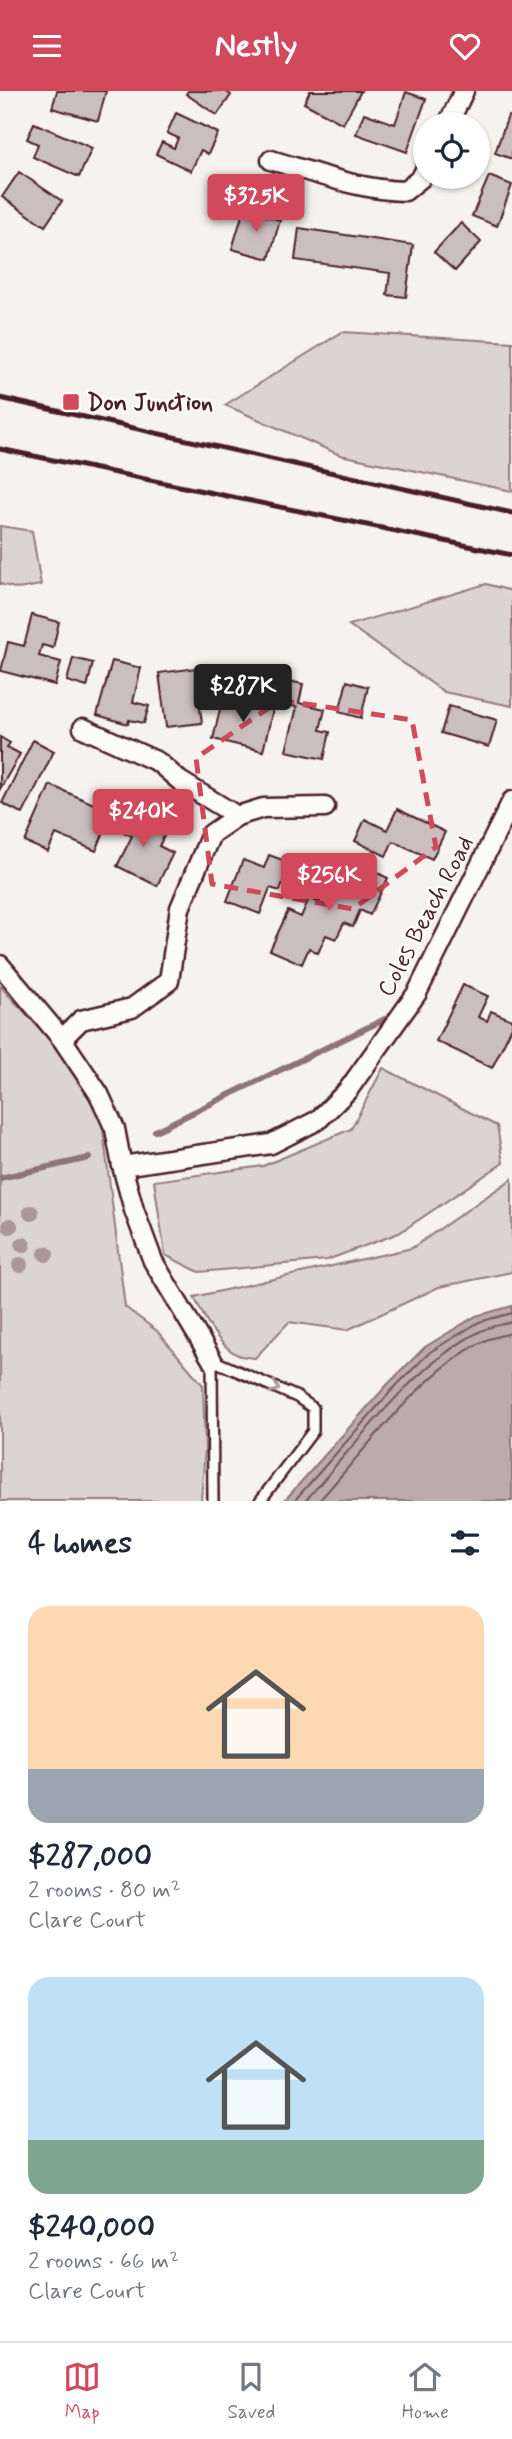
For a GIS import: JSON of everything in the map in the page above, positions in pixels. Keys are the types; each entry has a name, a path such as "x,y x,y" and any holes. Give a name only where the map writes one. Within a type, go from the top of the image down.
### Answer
{"street":[{"path":"454,112 464,91"},
{"path":"271,160 361,186 405,191 413,184"},
{"path":"83,728 158,762 180,781 236,816"},
{"name":"Coles Beach Road","path":"121,1166 271,1144 318,1120 348,1090 417,993 512,801"},
{"path":"62,1039 81,1020 132,1008 169,981 180,908 211,834 236,816 263,808 325,807"},
{"path":"0,965 62,1039 99,1094 115,1129 121,1166 153,1261 212,1360"}],"lane":[{"path":"213,1501 212,1360 297,1397 313,1408 313,1431 260,1501"}],"highlighted area":[{"path":"280,700 412,720 436,847 353,909 212,884 196,758"}],"shaded area":[{"path":"342,332 512,342 512,491 340,455 225,405"},
{"path":"0,526 32,531 41,585 18,589 0,584"},
{"path":"486,584 512,591 512,706 444,692 349,625"},
{"path":"0,986 46,1035 77,1076 102,1122 125,1307 157,1331 203,1385 205,1449 201,1501 0,1501"},
{"path":"383,1068 497,1126 503,1163 399,1233 327,1260 199,1272 165,1255 154,1181 263,1166 351,1129"},
{"path":"512,1179 512,1272 439,1287 347,1330 289,1322 255,1358 238,1355 224,1344 194,1297 412,1248"}],"water":[{"path":"512,1306 512,1501 284,1501 387,1385 425,1347 476,1316"}],"building":[{"path":"57,91 106,91 98,121 52,108"},
{"path":"188,91 225,91 231,95 217,115 186,94"},
{"path":"310,91 361,91 343,124 304,103"},
{"path":"406,92 426,99 421,112 413,112 413,135 407,152 356,134 364,113 395,124"},
{"path":"176,113 218,133 208,154 201,150 191,171 156,154 162,142 174,148 178,138 167,133"},
{"path":"508,116 512,117 512,159 495,153"},
{"path":"34,123 92,148 79,177 33,157 38,144 27,139"},
{"path":"19,172 62,201 45,226 2,197"},
{"path":"490,176 512,185 497,226 472,216 483,189 490,189"},
{"path":"244,209 280,220 269,259 232,249"},
{"path":"461,223 481,242 455,271 434,252"},
{"path":"299,228 413,245 406,297 387,295 390,273 295,260"},
{"path":"32,615 59,622 53,648 42,645 39,656 61,662 55,685 1,671 8,642 24,646"},
{"path":"73,658 93,663 87,687 67,681"},
{"path":"112,661 141,668 133,702 149,706 144,723 129,720 128,724 97,715"},
{"path":"211,666 215,691 198,693 202,723 166,727 159,673"},
{"path":"284,680 303,684 299,703 325,709 320,730 330,732 324,759 286,751 297,707 279,703"},
{"path":"347,681 368,687 361,718 339,712"},
{"path":"223,697 273,709 263,751 213,739"},
{"path":"449,706 497,720 489,747 441,733"},
{"path":"0,737 10,743 7,747 20,754 0,789"},
{"path":"33,740 54,751 23,814 2,803"},
{"path":"50,785 96,805 100,794 117,801 96,851 56,834 48,852 25,842"},
{"path":"397,809 445,832 432,859 393,841 386,856 355,841 365,819 387,830"},
{"path":"123,811 166,832 159,846 173,853 157,886 117,866 132,836 115,828"},
{"path":"269,855 296,865 289,884 283,882 280,891 270,888 260,914 227,901 243,860 264,868"},
{"path":"358,864 388,878 370,915 360,910 353,927 344,923 336,939 326,935 318,953 309,948 302,964 270,950 288,911 301,917 309,898 319,903 334,870 352,878"},
{"path":"463,985 488,996 478,1017 487,1021 491,1011 512,1020 512,1027 492,1068 436,1041"}],"waterway":[{"path":"155,1131 385,1019"},
{"path":"0,1178 89,1158"}],"railway":[{"path":"0,398 512,513"},
{"path":"0,449 512,555"}],"place":[{"name":"Don Junction","path":"71,402"}]}
